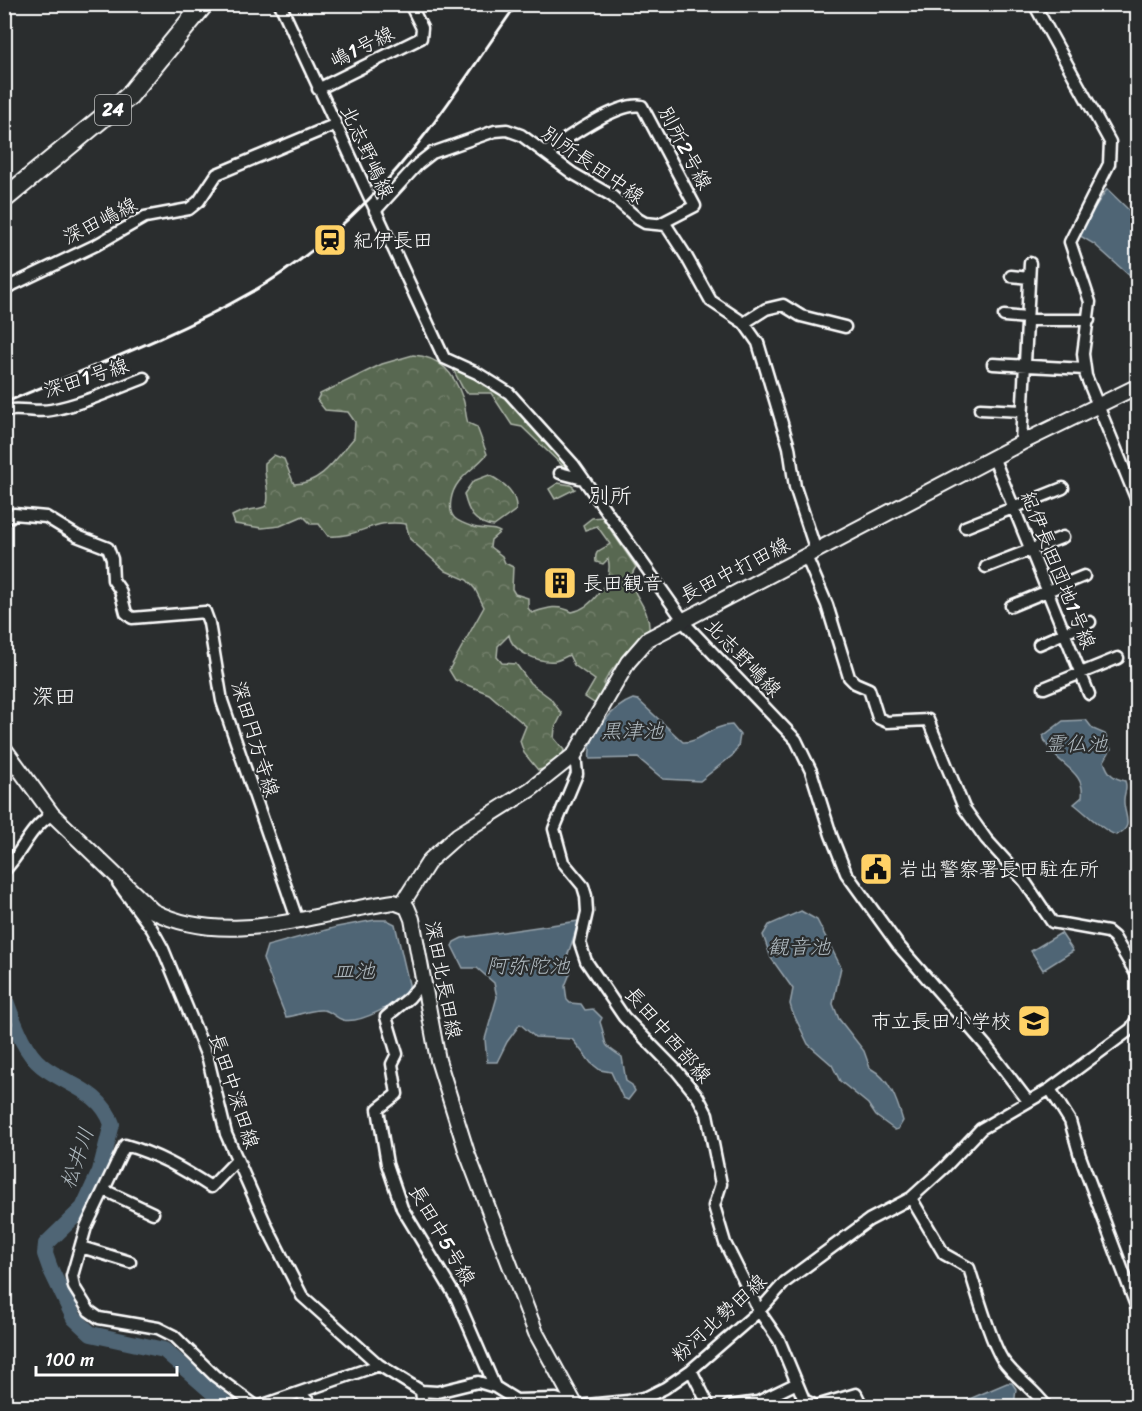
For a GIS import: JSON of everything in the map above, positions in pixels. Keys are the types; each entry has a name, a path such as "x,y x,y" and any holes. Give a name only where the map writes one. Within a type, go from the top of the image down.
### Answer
{"highway":[{"name":"24","path":"4,199 129,96 204,4"}],"street":[{"name":"北志野嶋線","path":"280,4 334,125 444,358 477,373 509,393 583,479 682,619 710,652 796,740 811,771 831,835 851,881 898,945 986,1046 1028,1101"},
{"name":"嶋1号線","path":"318,89 421,38 422,28 410,4"},
{"path":"1034,4 1110,142 1109,164 1070,243 1090,302 1083,354 1085,369 1137,503"},
{"name":"別所2号線","path":"546,153 602,118 636,105 642,106 695,206 662,224"},
{"name":"深田嶋線","path":"4,289 145,217 195,206 217,174 334,125"},
{"name":"別所長田中線","path":"375,211 418,164 432,153 495,131 507,130 521,135 572,173 612,196 645,224 662,224"},
{"path":"662,224 670,229 711,301 744,323 758,343 789,447 795,487 811,554 849,677 855,683 869,689 878,718 887,722 928,720 964,808 986,839 1025,882 1052,922 1108,932 1114,937 1137,977"},
{"path":"1021,443 1027,365 1030,263"},
{"path":"1011,276 1029,278"},
{"path":"744,323 766,309 783,305 801,316 846,327"},
{"path":"1004,316 1089,321"},
{"path":"993,364 1085,369"},
{"name":"深田1号線","path":"4,411 53,410 95,398 144,378"},
{"name":"長田中打田線","path":"402,904 430,860 458,835 531,789 575,754 628,662 648,639 682,619 1021,443 1137,386"},
{"path":"980,409 1022,411"},
{"name":"紀伊長田団地1号線","path":"994,459 1089,694"},
{"path":"560,473 583,479"},
{"path":"965,527 1063,488"},
{"name":"深田円方寺線","path":"4,521 14,514 46,517 76,536 108,548 112,559 113,580 120,590 126,613 132,618 205,612 209,623 222,701 297,919"},
{"path":"986,567 1063,537"},
{"path":"1011,606 1084,576"},
{"path":"1039,644 1090,622"},
{"path":"1044,688 1118,658"},
{"name":"深田北長田線","path":"4,748 52,814 153,911 189,924 220,928 263,925 384,904 402,904 407,907 412,919 438,1060 471,1163 536,1333 576,1406"},
{"name":"長田中西部線","path":"575,754 577,774 554,829 563,862 583,886 586,897 588,912 580,943 586,961 624,1017 677,1071 698,1097 707,1114 721,1184 714,1200 715,1214 725,1243 759,1311 779,1340 804,1400 811,1406 823,1405 856,1394 862,1407"},
{"path":"4,871 15,859 35,826 52,814"},
{"name":"長田中深田線","path":"112,872 163,949 208,1059 226,1134 302,1296 379,1365"},
{"name":"長田中5号線","path":"423,981 386,1017 397,1054 392,1064 397,1094 378,1109 383,1144 389,1172 402,1208 442,1269 495,1387"},
{"name":"粉河北勢田線","path":"421,1390 437,1392 478,1382 495,1387 517,1403 556,1399 576,1406 647,1397 665,1388 691,1370 759,1311 785,1282 869,1220 911,1198 944,1168 981,1129 1050,1089 1131,1029 1137,1017"},
{"path":"1050,1089 1070,1120 1080,1156 1137,1311"},
{"path":"237,1160 211,1186 148,1151 125,1145 86,1227 72,1276 74,1287 89,1311 99,1318 158,1328 174,1336 215,1376 258,1407 379,1365 421,1390 423,1407"},
{"path":"104,1190 153,1213"},
{"path":"911,1198 944,1254 969,1268 1001,1357 1014,1375 1034,1389 1046,1407"},
{"path":"81,1247 130,1262"},
{"path":"691,1370 709,1407"},
{"path":"729,1407 758,1401 797,1383"},
{"path":"300,1393 313,1407"}],"green space":[{"path":"413,355 423,356 439,363 451,374 463,399 468,423 477,427 487,454 456,486 450,506 452,515 458,521 473,527 500,532 491,540 490,547 502,556 505,563 513,567 512,589 515,594 528,598 528,608 532,613 557,607 572,612 587,605 600,592 608,576 609,567 608,559 603,564 596,562 596,555 610,544 597,526 585,530 583,525 592,518 602,517 636,567 632,575 632,582 646,612 649,630 610,672 598,701 594,703 585,697 595,680 574,665 569,655 555,661 535,658 515,647 509,635 498,646 497,657 502,663 516,664 530,683 550,698 562,714 555,728 554,738 564,750 563,755 555,765 548,768 538,770 524,753 520,741 526,726 489,694 455,680 449,670 484,607 475,589 467,580 446,571 410,539 406,524 384,524 349,534 328,536 319,524 311,524 303,516 280,526 262,528 235,524 232,516 267,505 265,463 274,455 284,459 294,484 304,483 328,468 354,438 355,422 348,412 325,410 317,400 320,394 382,364"},
{"path":"452,367 471,375 502,394 566,462 565,468 522,427 512,425 491,393 467,393"},
{"path":"489,475 500,481 512,493 516,504 516,510 494,526 481,523 473,516 464,494 473,481"},
{"path":"558,483 571,485 575,489 555,499 549,489"}],"water":[{"path":"1107,189 1134,215 1137,214 1137,324 1133,317 1131,277 1094,244 1077,234"},
{"name":"黒津池","path":"633,699 638,700 683,742 695,740 718,728 732,725 740,735 738,747 733,755 700,781 663,779 638,758 590,759 592,741 602,723 617,708"},
{"name":"霊仏池","path":"1086,720 1093,729 1105,734 1111,749 1104,761 1109,772 1125,781 1126,784 1124,805 1127,824 1122,832 1116,835 1100,826 1074,804 1082,797 1079,779 1053,754 1043,736 1063,721"},
{"name":"観音池","path":"801,911 817,920 841,967 833,1004 839,1019 864,1051 870,1068 883,1078 892,1091 903,1121 898,1129 895,1130 876,1116 868,1104 840,1081 832,1065 808,1044 792,1011 790,1004 793,989 771,958 763,935 769,925"},
{"name":"皿池","path":"387,920 395,924 409,990 388,1006 359,1019 343,1020 322,1010 286,1017 263,959 267,946 337,927"},
{"name":"阿弥陀池","path":"579,921 566,960 571,971 565,986 567,1000 570,1003 581,1004 585,1010 593,1009 602,1018 600,1022 605,1043 622,1057 626,1081 635,1091 628,1100 623,1098 611,1072 600,1070 591,1063 572,1039 535,1037 520,1024 507,1042 497,1062 487,1062 485,1039 497,997 494,983 477,968 463,968 452,946 454,942 462,938"},
{"path":"1061,933 1073,951 1043,970 1031,951"},
{"path":"1007,1383 1012,1383 1016,1389 1014,1406 953,1406"}],"waterway":[{"name":"松井川","path":"4,996 29,1052 42,1066 100,1103 112,1124 100,1171 83,1208 46,1244 45,1254 50,1268 74,1318 91,1334 164,1350 228,1406"}],"railway":[{"path":"4,403 191,324 266,284 312,251 368,200 409,155 447,105 517,4"}],"place":[{"name":"紀伊長田","path":"330,240"},
{"name":"長田観音","path":"560,583"},
{"name":"岩出警察署長田駐在所","path":"876,869"},
{"name":"市立長田小学校","path":"1034,1021"}],"district":[{"name":"別所","path":"610,495"},
{"name":"深田","path":"54,696"}]}
